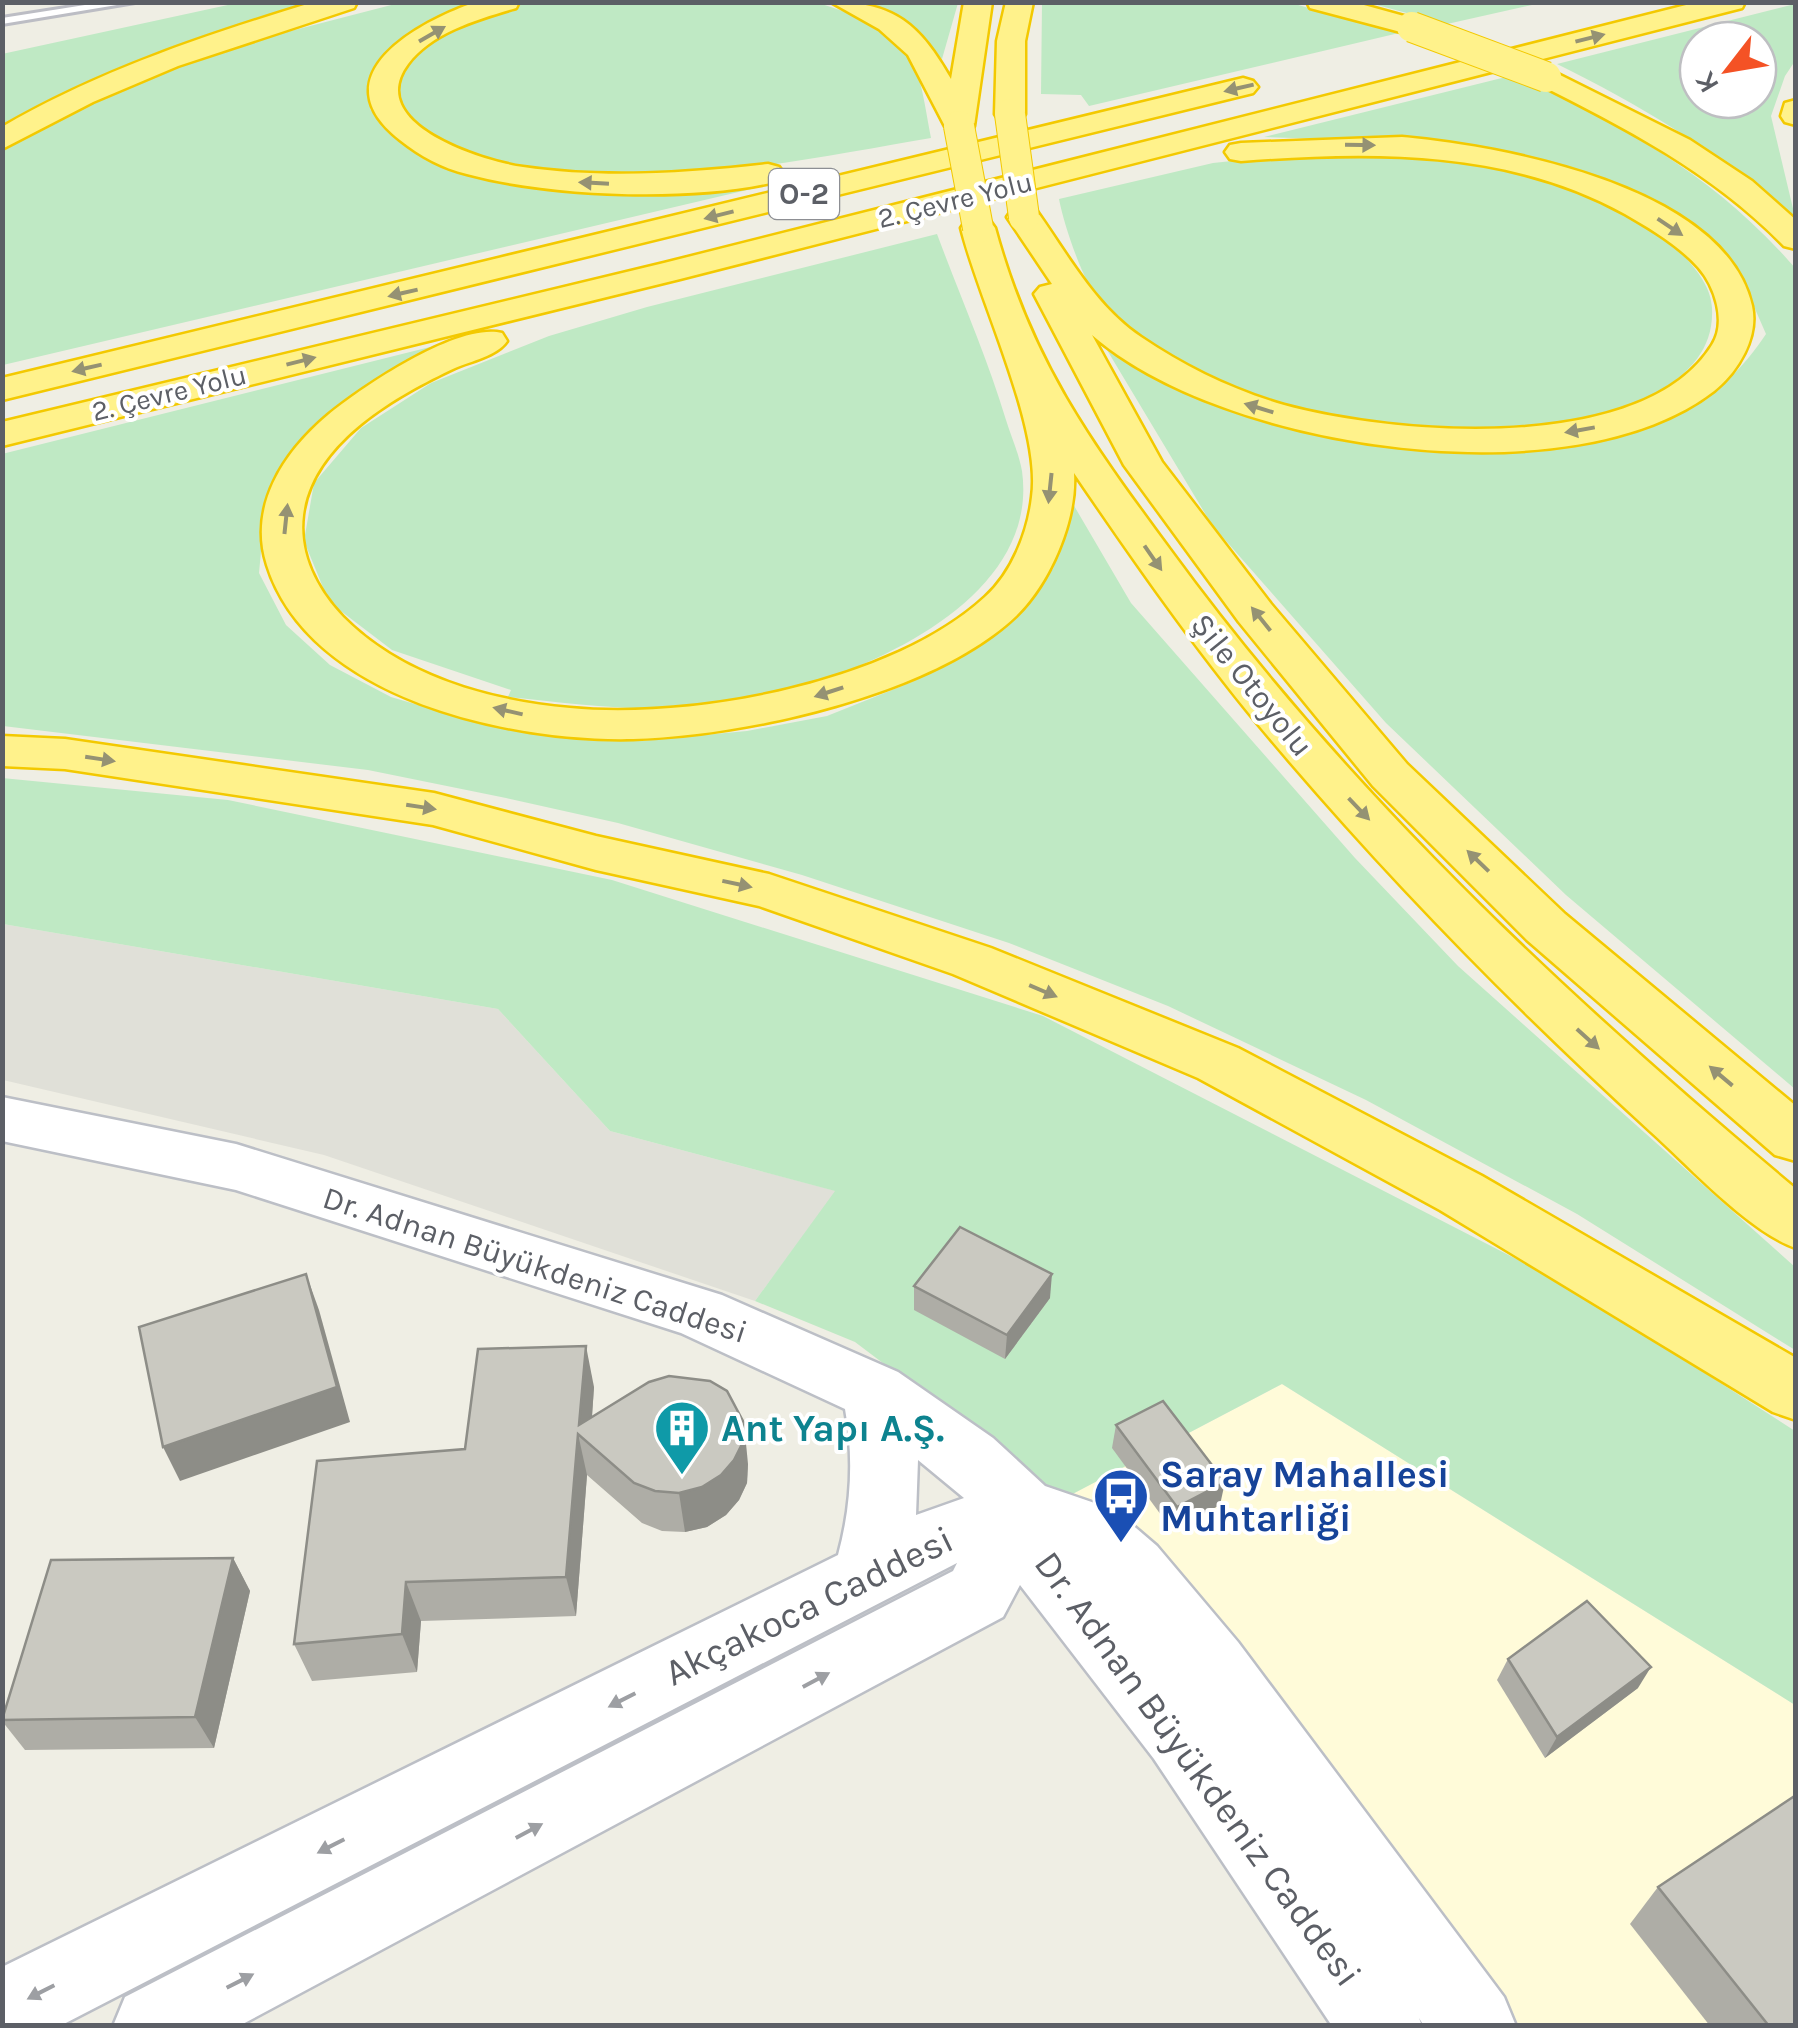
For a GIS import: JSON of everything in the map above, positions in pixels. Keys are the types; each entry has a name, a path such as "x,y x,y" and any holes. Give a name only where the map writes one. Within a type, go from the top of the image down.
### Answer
{"highway":[{"path":"506,2 434,30 407,50 387,74 382,97 406,131 428,146 513,174 626,184 702,181 1072,127"},
{"path":"844,2 873,13 902,32 928,60 959,126"},
{"name":"Şile Otoyolu","path":"978,2 959,126 978,228 991,278 1023,360 1062,424 1161,570 1292,738 1527,984 1796,1224"},
{"name":"Şile Otoyolu","path":"1020,2 1011,41 1010,114 1024,216 1036,264 1144,465 1255,613 1378,760 1546,927 1796,1139"},
{"path":"1320,2 1404,39 1546,77 1643,124 1702,160 1796,239"},
{"path":"1549,16 1606,2"},
{"name":"2. Çevre Yolu","path":"2,434 668,272 1732,2"},
{"path":"2,140 120,80 238,35 342,3"},
{"path":"1404,39 1511,25"},
{"name":"2. Çevre Yolu","path":"2,389 1282,78"},
{"path":"1024,216 1096,318 1136,349 1218,395 1337,428 1433,439 1483,440 1585,430 1640,416 1691,390 1708,376 1733,343 1735,306 1726,282 1711,259 1692,243 1613,195 1518,164 1424,149 1340,145 1230,152 1054,175"},
{"path":"668,272 573,313 468,348 392,386 338,424 294,477 284,521 287,572 314,618 371,663 430,690 530,716 587,724 718,717 820,695 920,660 1002,606 1042,544 1054,477 1023,360"},
{"path":"2,750 66,754 434,809 596,853 770,891 972,961 1218,1064 1478,1203 1796,1392"}],"street":[{"name":"Dr. Adnan Büyükdeniz Caddesi","path":"2,1119 236,1167 700,1313 875,1392 970,1459 1023,1509 1091,1532 1132,1569 1212,1666 1475,2026"},
{"path":"865,1577 878,1543 886,1486 883,1430 875,1392"},
{"name":"Dr. Adnan Büyükdeniz Caddesi","path":"1023,1509 1042,1560 1180,1734 1381,2026"},
{"name":"Akçakoca Caddesi","path":"2,2011 865,1577 930,1540 1023,1509"},
{"name":"Akçakoca Caddesi","path":"154,2026 978,1594 1023,1509"}],"lane":[{"path":"2,21 130,2"}],"shaded area":[{"path":"3,924 498,1009 610,1131 836,1191 755,1301 324,1155 3,1080"},
{"path":"1282,1384 1795,1705 1795,2025 1484,2025 1063,1499"}],"green space":[{"path":"485,2 454,12 406,36 376,63 369,86 370,109 393,135 424,156 483,176 781,182 3,365 2,151 98,100 206,53 399,3"},
{"path":"528,2 818,3 832,7 877,28 903,49 918,75 931,138 752,167 624,177 561,174 503,165 441,143 398,102 400,71 458,27 491,12"},
{"path":"237,3 308,3 89,81 3,124 2,54"},
{"path":"867,3 958,3 942,59 912,26"},
{"path":"1042,3 1291,3 1399,33 1089,106 1081,95 1041,94"},
{"path":"1370,3 1541,3 1447,24"},
{"path":"1795,4 1795,61 1778,96 1778,20 1732,20"},
{"path":"1678,33 1678,120 1772,120 1795,217 1738,172 1621,97 1557,64"},
{"path":"1514,75 1666,156 1733,206 1796,269 1795,1089 1566,895 1386,723 1212,525 1107,350 1186,389 1267,421 1325,437 1407,447 1504,447 1600,437 1642,428 1704,400 1738,369 1766,334 1745,286 1712,245 1644,201 1414,142 1264,137"},
{"path":"1309,153 1405,157 1509,170 1559,182 1607,200 1649,224 1699,274 1712,308 1705,346 1681,376 1659,391 1634,404 1593,416 1495,429 1373,424 1311,413 1251,396 1194,372 1144,341 1094,294 1075,253 1059,199 1213,163"},
{"path":"937,234 1022,471 1020,517 1004,557 976,593 939,623 896,649 851,669 766,697 690,707 622,708 508,697 511,690 392,650 329,602 304,541 314,483 361,428 431,383 549,336 647,307"},
{"path":"466,338 311,432 265,508 259,573 286,625 330,665 391,697 466,719 548,735 639,741 747,731 827,716 912,682 964,651 1022,607 1053,569 1073,504 1131,603 1355,858 1458,966 1795,1267 1795,1350 1577,1214 1366,1100 1168,1006 1009,943 802,875 618,823 506,798 368,770 3,726 2,454"},
{"path":"2,778 228,800 612,880 1043,1016 1571,1287 1795,1431 1795,1705 1282,1384 1063,1499 855,1342 755,1301 835,1191 610,1131 498,1009 3,924"}],"building":[{"path":"960,1227 1052,1274 1007,1335 914,1286"},
{"path":"306,1274 337,1387 163,1447 139,1327"},
{"path":"586,1346 579,1425 649,1382 669,1376 710,1381 727,1391 744,1423 743,1442 734,1460 721,1475 702,1487 679,1493 655,1491 634,1483 578,1434 566,1577 406,1582 402,1634 294,1644 317,1461 465,1449 478,1349"},
{"path":"1163,1401 1225,1482 1177,1507 1116,1425"},
{"path":"233,1558 195,1717 2,1720 51,1560"},
{"path":"1587,1601 1651,1667 1557,1737 1508,1659"},
{"path":"1796,1795 1796,2026 1769,2026 1658,1887"}],"place":[{"name":"Ant Yapı A.Ş.","path":"682,1477"},
{"name":"Saray Mahallesi Muhtarliği","path":"1121,1545"}]}
